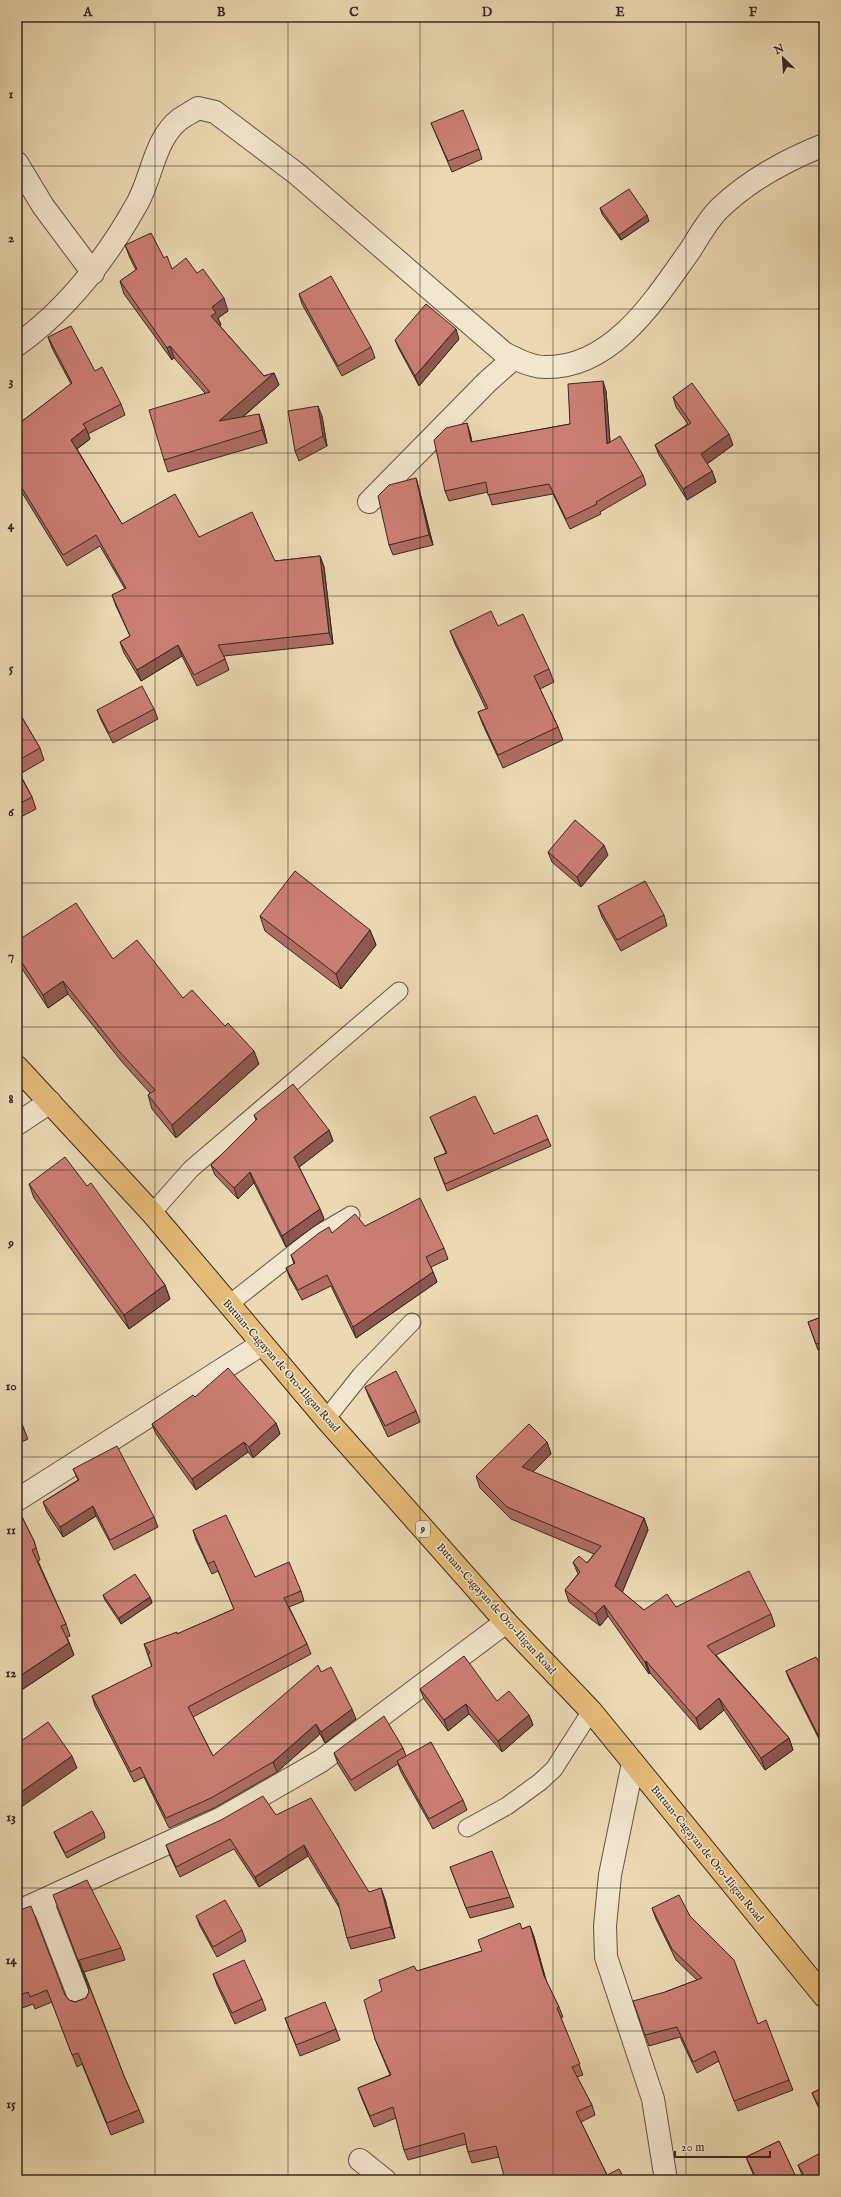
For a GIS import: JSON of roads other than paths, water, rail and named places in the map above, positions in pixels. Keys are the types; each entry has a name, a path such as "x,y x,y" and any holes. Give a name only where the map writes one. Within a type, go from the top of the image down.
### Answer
{"highway":[{"name":"Butuan-Cagayan de Oro-Iligan Road","path":"17,1067 124,1185 152,1213 228,1305 326,1419 506,1622 591,1711 824,1996"}],"street":[{"path":"17,345 66,305 93,273 138,201 163,139 179,120 198,108 215,112 297,174 504,353 514,358 546,368 582,362 615,341 654,302 718,210 757,178 797,156 824,144"},
{"path":"17,163 43,206 93,273"},
{"path":"368,502 487,382 514,358"},
{"path":"17,1124 50,1102"},
{"path":"17,1500 262,1344"},
{"path":"17,1912 220,1819 321,1762 506,1622"},
{"path":"633,1763 610,1875 605,1926 606,1957 653,2099 666,2180"},
{"path":"42,1901 82,2002"},
{"path":"360,2160 385,2180"}],"lane":[{"path":"152,1213 191,1169 222,1141 399,992"},
{"path":"228,1305 317,1235 334,1223 351,1214"},
{"path":"326,1419 361,1375 412,1322"},
{"path":"467,1828 507,1806 540,1782 554,1769 591,1711"}]}
